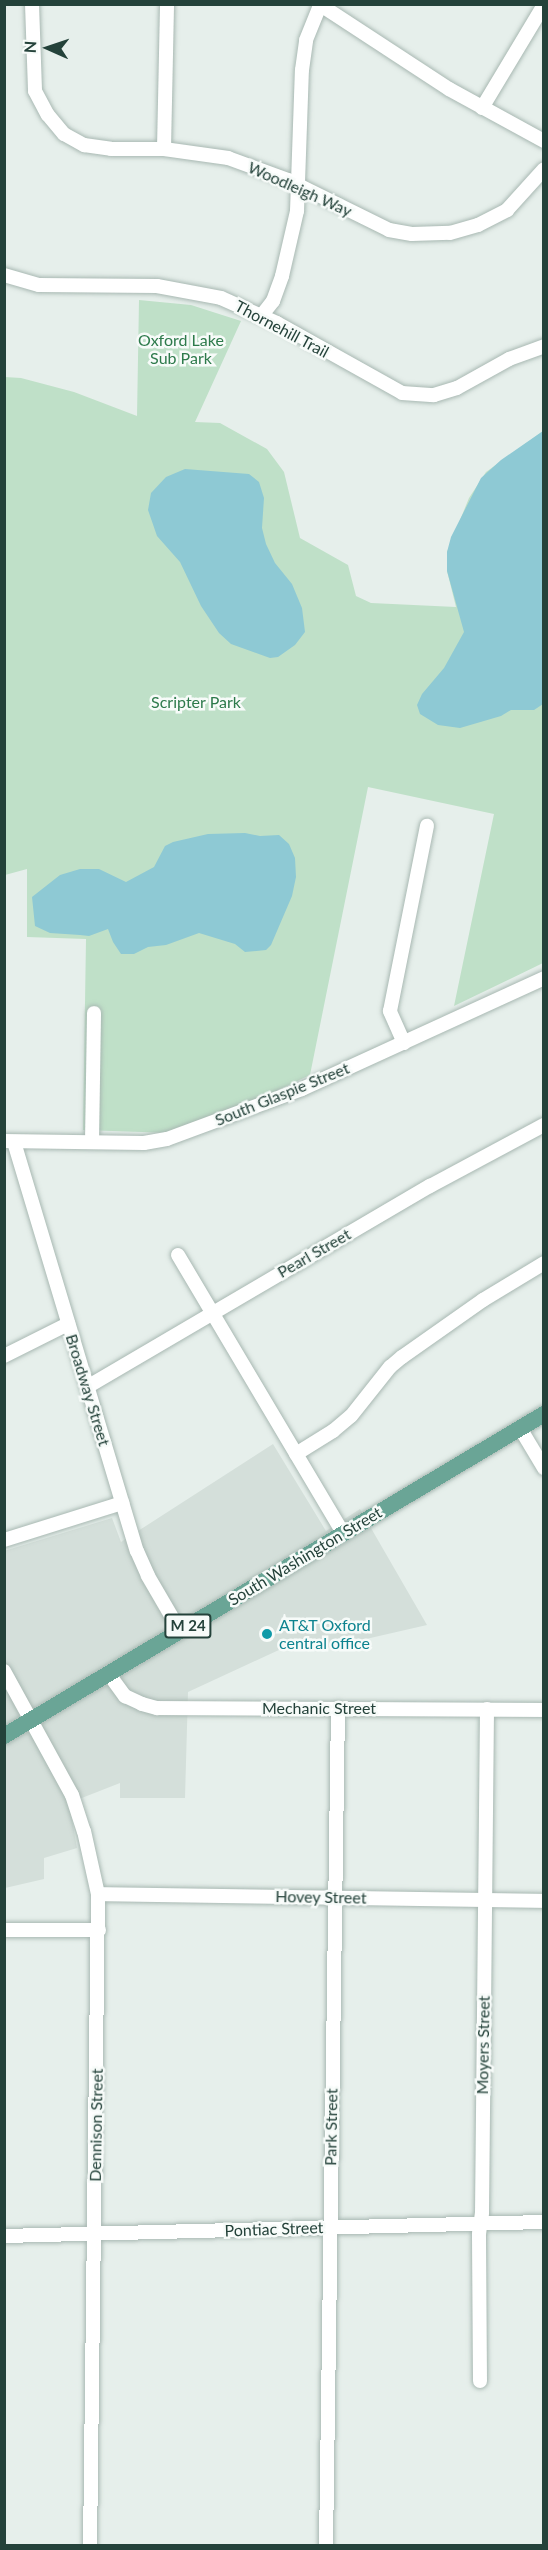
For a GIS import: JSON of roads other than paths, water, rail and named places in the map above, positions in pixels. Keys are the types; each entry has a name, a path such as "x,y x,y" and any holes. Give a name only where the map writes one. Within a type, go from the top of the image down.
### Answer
{"main road":[{"name":"South Washington Street","path":"4,1736 543,1414"}],"street":[{"name":"Woodleigh Way","path":"32,4 35,91 48,115 64,134 84,145 111,149 164,149 228,158 298,185 389,230 412,234 450,233 478,225 507,210 543,169"},
{"path":"164,149 166,4"},
{"path":"262,315 273,301 282,276 297,211 302,70 306,40 319,5 449,89 543,141"},
{"path":"483,108 543,5"},
{"name":"Thornehill Trail","path":"4,275 39,285 157,286 221,298 262,315 402,393 434,395 457,388 509,359 543,346"},
{"path":"404,1043 390,1011 427,825"},
{"name":"South Glaspie Street","path":"9,1142 144,1143 167,1139 302,1089 543,978"},
{"path":"92,1142 94,1013"},
{"name":"Pearl Street","path":"87,1386 457,1170 543,1125"},
{"name":"Broadway Street","path":"9,1142 142,1565 180,1631"},
{"path":"178,1254 343,1533"},
{"path":"296,1454 333,1431 351,1416 402,1356 483,1300 543,1263"},
{"path":"4,1356 68,1324"},
{"path":"520,1428 543,1468"},
{"path":"4,1540 122,1503"},
{"name":"Dennison Street","path":"4,1671 76,1804 98,1894 90,2546"},
{"name":"Mechanic Street","path":"108,1674 125,1695 151,1707 543,1710"},
{"name":"Park Street","path":"326,2546 338,1708"},
{"name":"Moyers Street","path":"480,2381 487,1709"},
{"name":"Hovey Street","path":"98,1894 543,1901"},
{"path":"4,1930 99,1930"},
{"name":"Pontiac Street","path":"4,2236 543,2223"}],"water":[{"path":"543,431 543,704 534,710 511,710 501,716 460,728 438,725 420,714 417,705 422,694 444,668 464,632 447,571 447,552 451,537 481,478 501,460"},
{"path":"185,469 249,474 259,482 264,498 262,528 266,544 275,563 292,584 302,608 305,632 295,645 278,657 270,658 231,644 219,633 201,606 180,562 157,536 148,510 151,493 166,477"},
{"path":"245,833 260,836 279,835 289,844 295,858 296,877 292,896 271,945 266,950 245,952 235,944 199,933 166,945 148,947 134,954 121,954 108,929 89,936 50,933 35,926 32,897 60,875 80,869 99,869 126,882 154,867 165,846 173,842 208,834"}],"place":[{"name":"AT&T Oxford central office","path":"267,1634"}],"park label":[{"name":"Oxford Lake Sub Park","path":"181,349"},
{"name":"Scripter Park","path":"196,702"}]}
